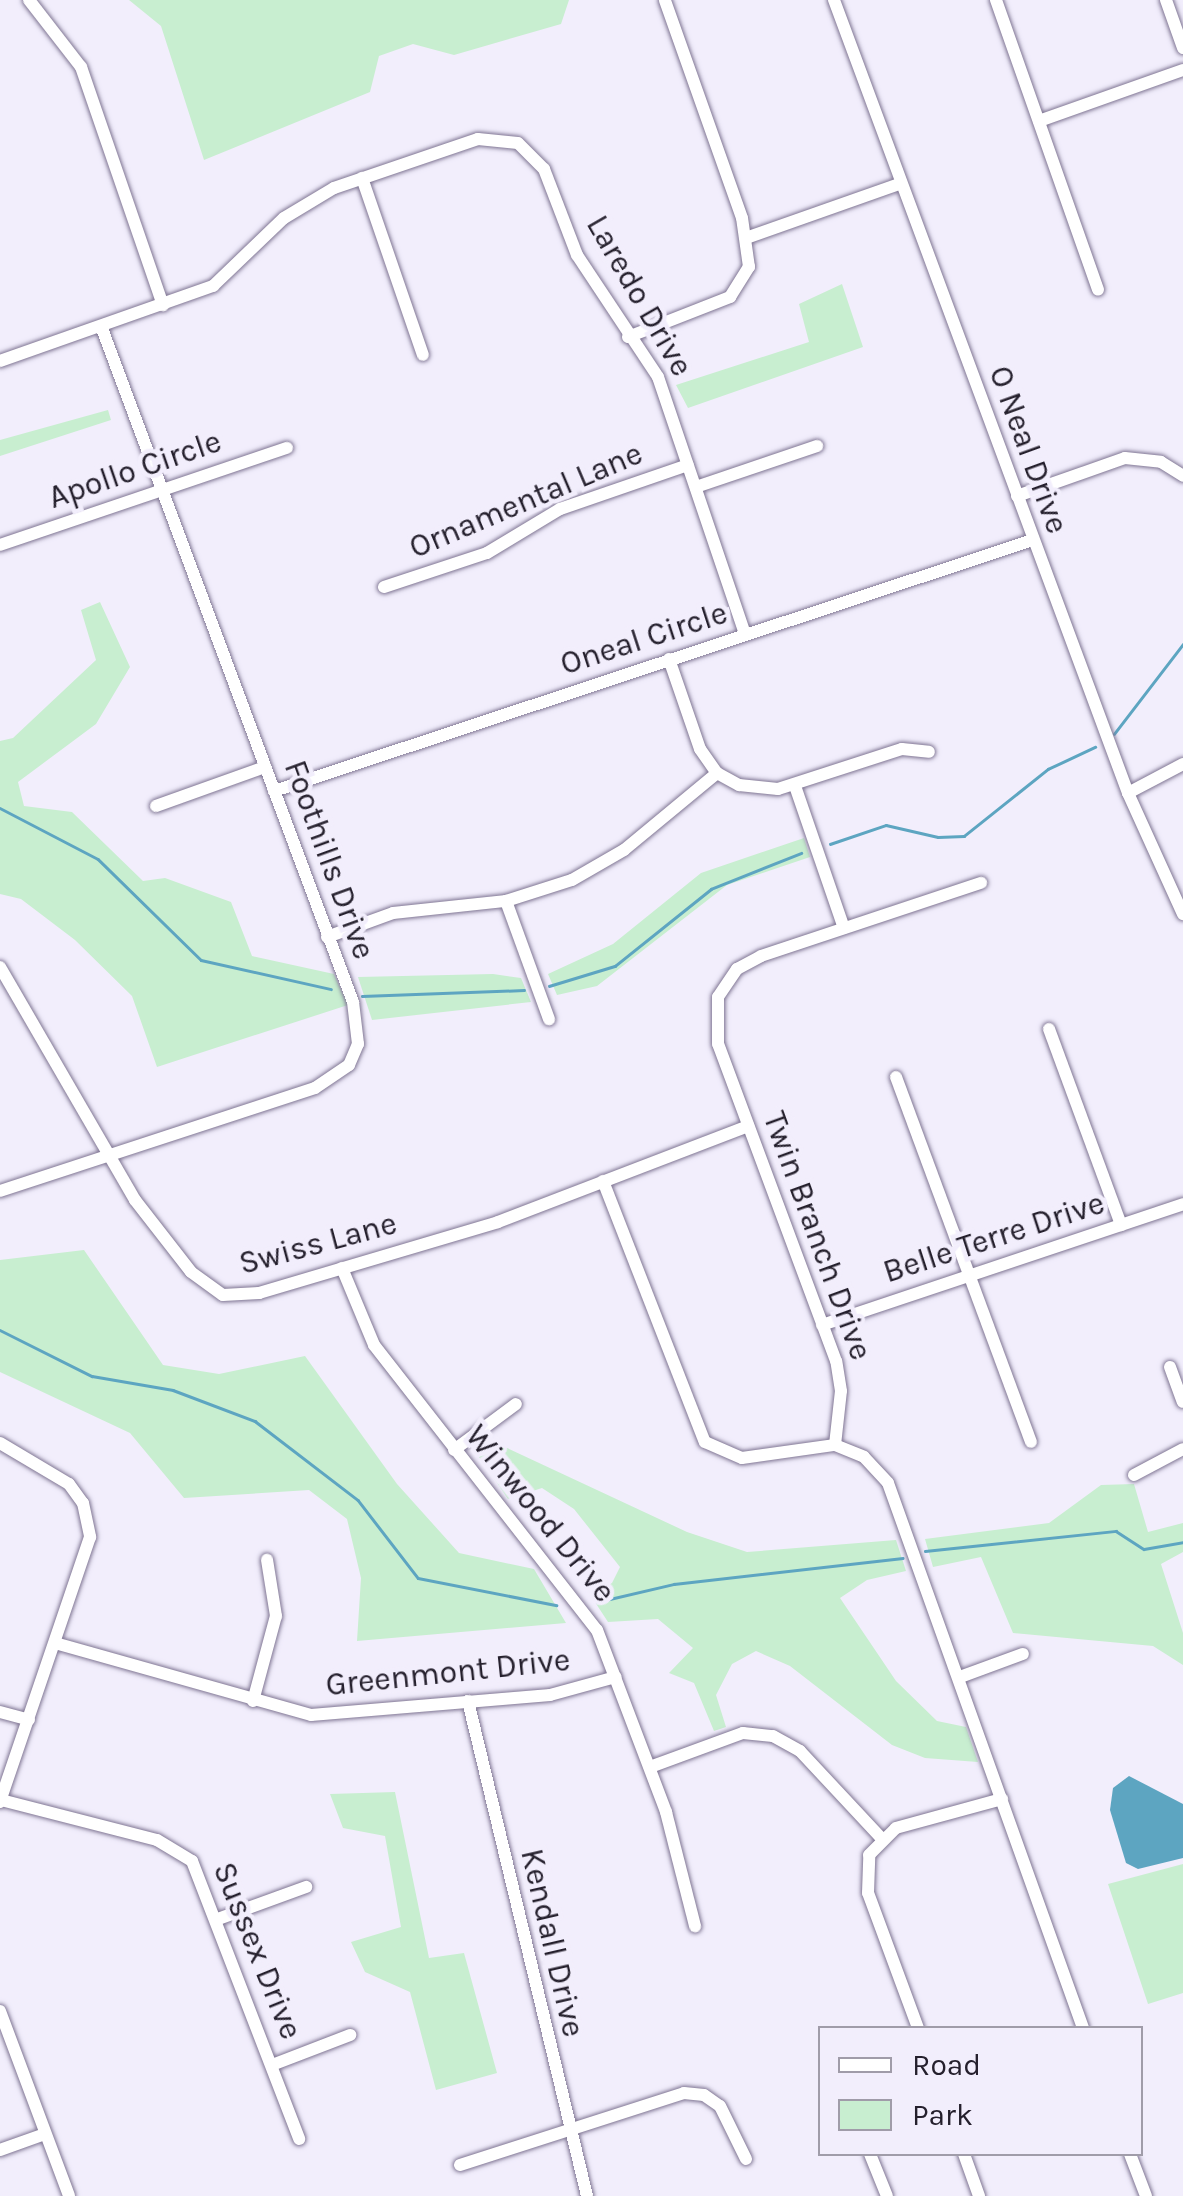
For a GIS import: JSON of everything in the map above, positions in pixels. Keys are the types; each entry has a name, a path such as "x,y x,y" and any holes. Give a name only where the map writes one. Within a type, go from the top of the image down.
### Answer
{"street":[{"path":"29,0 81,66 163,306"},
{"path":"628,337 730,297 750,267 746,238 665,0"},
{"name":"O Neal Drive","path":"834,0 899,184 1128,793 1183,914"},
{"path":"996,0 1098,290"},
{"path":"1166,0 1183,48"},
{"path":"1039,121 1183,70"},
{"name":"Laredo Drive","path":"0,359 163,306 230,274 303,204 362,178 478,139 518,143 544,169 577,255 658,377 744,634"},
{"path":"362,178 424,354"},
{"path":"746,238 899,184"},
{"name":"Foothills Drive","path":"0,1191 315,1088 349,1066 358,1018 101,326"},
{"path":"696,487 817,446"},
{"name":"Apollo Circle","path":"0,544 287,448"},
{"path":"1017,496 1124,458 1161,462 1183,476"},
{"name":"Ornamental Lane","path":"384,587 487,553 560,509 688,464"},
{"name":"Oneal Circle","path":"274,791 1032,540"},
{"path":"669,659 694,737 717,773 750,788 796,786 902,749 929,752"},
{"path":"1128,793 1183,764"},
{"path":"156,806 265,768"},
{"path":"328,937 393,913 506,901 602,865 717,773"},
{"path":"796,786 844,928"},
{"name":"Twin Branch Drive","path":"835,1445 840,1377 715,1032 723,986 747,962 981,883"},
{"path":"506,901 549,1019"},
{"name":"Swiss Lane","path":"0,967 146,1216 212,1291 259,1293 498,1222 748,1126"},
{"path":"1049,1029 1121,1224"},
{"path":"896,1077 1031,1442"},
{"path":"602,1181 705,1442 742,1458 835,1445 864,1457 888,1483 1082,2026"},
{"name":"Belle Terre Drive","path":"822,1324 1183,1204"},
{"name":"Winwood Drive","path":"342,1268 374,1345 454,1450 574,1594 616,1677 650,1767 695,1926"},
{"path":"1170,1368 1183,1402"},
{"path":"454,1450 516,1404"},
{"path":"0,1442 60,1476 87,1514 88,1552 0,1801"},
{"path":"1134,1475 1183,1449"},
{"path":"254,1701 276,1616 267,1560"},
{"name":"Greenmont Drive","path":"56,1644 311,1716 550,1695 616,1677"},
{"path":"960,1677 1023,1654"},
{"name":"Kendall Drive","path":"468,1701 566,2126 587,2196"},
{"path":"0,1712 29,1720"},
{"path":"650,1767 744,1733 773,1736 800,1752 881,1838"},
{"path":"917,2026 865,1882 869,1854 881,1838 908,1824 1002,1799"},
{"name":"Sussex Drive","path":"0,1801 170,1845 198,1870 299,2139"},
{"path":"218,1919 306,1887"},
{"path":"0,2011 70,2196"},
{"path":"272,2065 350,2035"},
{"path":"460,2164 566,2126 684,2093 704,2094 727,2114 746,2159"},
{"path":"0,2150 45,2134"},
{"path":"871,2156 886,2196"},
{"path":"965,2156 979,2196"},
{"path":"1131,2156 1146,2196"}],"green space":[{"path":"129,0 569,0 561,24 454,55 413,44 379,56 370,92 204,160 161,26"},
{"path":"842,284 863,347 688,408 676,385 809,342 799,304"},
{"path":"108,410 111,420 0,456 0,440"},
{"path":"100,602 130,667 96,724 18,782 24,806 72,812 143,881 165,878 231,902 252,956 334,974 348,1005 157,1067 132,996 75,940 21,899 0,894 0,741 13,738 96,660 81,610"},
{"path":"804,838 810,857 727,885 597,986 557,995 548,974 613,944 701,873"},
{"path":"493,974 521,978 531,1002 372,1020 358,977"},
{"path":"84,1250 163,1365 219,1374 305,1356 397,1484 459,1553 534,1569 566,1623 357,1641 361,1578 347,1519 309,1490 184,1498 130,1433 0,1372 0,1260"},
{"path":"505,1447 687,1532 747,1552 896,1540 906,1571 867,1580 840,1598 896,1681 937,1721 966,1727 978,1762 925,1758 892,1745 790,1666 756,1651 732,1664 716,1695 726,1727 714,1731 694,1683 669,1673 693,1648 658,1619 608,1622 591,1596 612,1583 620,1567 574,1509 542,1488 508,1499 479,1457"},
{"path":"1134,1484 1148,1532 1183,1523 1183,1552 1161,1564 1183,1633 1183,1665 1153,1646 1013,1633 981,1557 933,1567 925,1539 1049,1523 1101,1485"},
{"path":"395,1792 429,1958 464,1953 497,2073 436,2090 410,1992 365,1972 351,1942 401,1927 385,1836 343,1828 330,1794"},
{"path":"1183,1864 1183,1993 1148,2004 1108,1884"}],"water":[{"path":"1129,1776 1183,1804 1183,1858 1138,1869 1126,1863 1110,1810 1113,1788"}],"waterway":[{"path":"1114,734 1183,644"},
{"path":"830,844 886,825 938,837 964,836 1048,769 1095,747"},
{"path":"0,808 98,859 201,960 331,989"},
{"path":"549,986 615,966 711,889 801,853"},
{"path":"362,996 524,990"},
{"path":"0,1330 92,1376 173,1390 255,1421 358,1500 418,1578 556,1605"},
{"path":"925,1551 1116,1531 1144,1549 1183,1542"},
{"path":"597,1602 674,1584 903,1558"}]}
